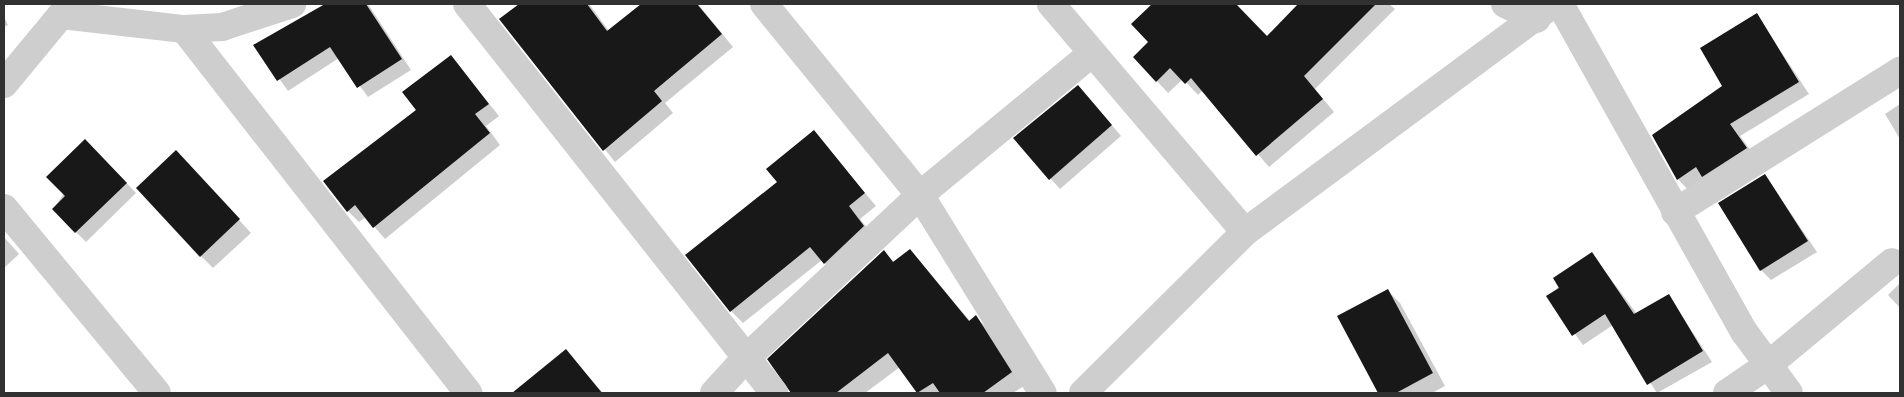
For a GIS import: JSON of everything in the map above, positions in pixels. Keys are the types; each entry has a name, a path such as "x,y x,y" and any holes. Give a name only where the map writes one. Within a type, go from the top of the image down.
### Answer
{"street":[{"path":"4,84 58,9 184,29 222,27 292,4"},
{"path":"467,4 774,393"},
{"path":"764,4 920,195 1043,393"},
{"path":"1051,4 1091,54 1244,232"},
{"path":"1506,4 1545,11"},
{"path":"1560,4 1675,212 1768,365 1788,393"},
{"path":"1083,393 1244,232 1545,11"},
{"path":"184,29 468,393"},
{"path":"714,393 746,358 920,195 1091,54"},
{"path":"1675,212 1900,71"},
{"path":"4,208 157,393"},
{"path":"1727,393 1768,365 1892,262"}],"building":[{"path":"325,4 366,4 402,59 357,88 330,47 277,81 253,45"},
{"path":"519,4 587,4 607,31 641,4 697,4 722,34 654,91 662,101 603,151 499,19"},
{"path":"1152,4 1236,4 1267,36 1298,4 1376,4 1304,76 1323,99 1256,156 1191,78 1185,84 1170,68 1156,82 1133,57 1148,42 1131,24"},
{"path":"1757,13 1799,82 1730,124 1747,148 1702,177 1696,167 1677,180 1652,135 1722,86 1700,48"},
{"path":"451,55 489,104 475,114 490,133 373,228 355,205 347,212 323,181 416,110 402,92"},
{"path":"1078,85 1112,125 1049,180 1013,138"},
{"path":"814,130 865,193 849,206 864,226 824,264 810,247 730,312 685,255 777,182 766,169"},
{"path":"85,139 127,183 75,233 52,209 65,196 46,177"},
{"path":"176,150 240,219 200,257 136,188"},
{"path":"1765,174 1808,241 1760,271 1718,203"},
{"path":"910,249 969,321 976,315 1012,372 983,393 940,393 933,383 917,393 888,353 836,393 791,393 767,359 884,250 893,262"},
{"path":"1592,252 1634,314 1669,294 1703,351 1647,385 1605,314 1572,336 1546,296 1559,288 1553,278"},
{"path":"1388,289 1433,373 1396,393 1378,393 1337,316"},
{"path":"566,349 602,393 512,393"}]}
